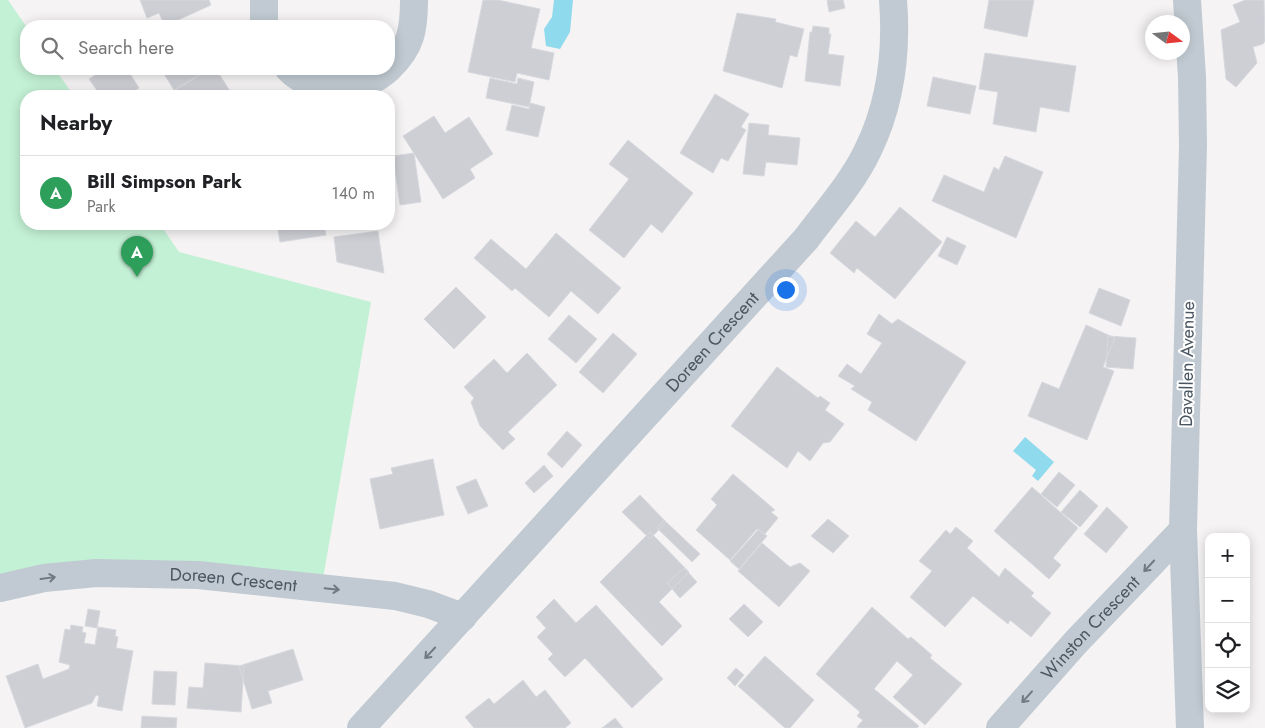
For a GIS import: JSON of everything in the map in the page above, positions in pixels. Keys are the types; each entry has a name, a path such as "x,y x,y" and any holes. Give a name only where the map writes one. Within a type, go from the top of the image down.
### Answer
{"street":[{"path":"264,0 264,20"},
{"path":"395,62 402,56 414,29 414,0"},
{"name":"Doreen Crescent","path":"361,728 463,618 806,238 835,200 868,151 886,104 893,66 893,0"},
{"name":"Davallen Avenue","path":"1186,0 1192,77 1193,146 1183,530 1190,728"},
{"path":"295,75 322,87 352,87 382,75"},
{"name":"Winston Crescent","path":"1000,728 1076,642 1183,530"},
{"name":"Doreen Crescent","path":"0,588 44,578 96,573 198,576 395,596 428,604 463,618"}],"green space":[{"path":"0,0 8,0 22,20 20,20 20,75 59,75 70,90 20,90 20,230 164,230 179,252 371,302 321,590 0,585"}],"water":[{"path":"554,0 573,0 570,32 560,49 546,46 544,29 552,17"},
{"path":"1025,437 1054,462 1038,481 1032,476 1036,470 1013,451"}],"building":[{"path":"140,0 209,0 211,5 178,20 162,20 159,13 147,18"},
{"path":"483,0 498,0 540,9 531,48 554,53 549,80 517,73 515,82 468,72"},
{"path":"827,0 843,0 845,8 829,12"},
{"path":"989,0 1034,0 1027,37 984,28"},
{"path":"1245,0 1264,0 1265,41 1263,44 1253,47 1257,63 1236,87 1226,79 1221,30 1240,22 1233,5"},
{"path":"737,13 776,19 775,22 804,29 797,57 790,55 782,88 723,71"},
{"path":"813,26 829,28 829,34 831,34 828,54 844,56 840,86 805,81 810,32 812,32"},
{"path":"985,53 1076,66 1069,112 1040,107 1036,132 993,124 998,92 979,89"},
{"path":"95,75 131,75 139,88 136,90 97,90 89,79"},
{"path":"165,75 199,75 174,90"},
{"path":"199,75 220,75 229,90 176,90"},
{"path":"933,77 976,86 970,114 927,106"},
{"path":"490,78 517,84 518,78 534,82 529,107 486,98"},
{"path":"715,94 749,114 741,127 746,130 728,161 721,158 713,173 680,153"},
{"path":"530,103 545,107 538,137 506,130 512,105 529,109"},
{"path":"434,116 445,133 469,117 493,154 470,169 475,178 443,199 403,136"},
{"path":"749,123 769,125 768,135 800,138 797,165 766,162 764,176 743,174"},
{"path":"628,140 693,193 662,233 651,224 624,258 589,230 629,179 609,164"},
{"path":"414,153 421,202 400,205 395,156"},
{"path":"1005,156 1043,172 1016,238 932,201 944,175 984,192 994,167 999,170"},
{"path":"900,207 942,242 895,299 857,268 854,273 830,253 856,221 875,237"},
{"path":"278,230 325,230 326,235 280,242"},
{"path":"378,231 384,273 337,262 334,237"},
{"path":"556,233 621,288 598,314 571,291 549,317 515,288 512,291 474,258 491,239 526,269"},
{"path":"947,237 966,246 957,265 938,256"},
{"path":"456,287 486,317 454,349 424,319"},
{"path":"1099,288 1130,300 1121,326 1089,313"},
{"path":"879,314 892,324 898,319 966,362 916,441 868,410 872,402 851,389 855,386 838,376 847,364 861,374 882,343 867,334"},
{"path":"569,315 597,339 576,363 548,339"},
{"path":"1086,325 1115,338 1103,367 1114,371 1087,440 1028,416 1042,382 1059,389"},
{"path":"613,333 637,354 603,393 579,372"},
{"path":"1108,336 1136,338 1133,369 1106,367"},
{"path":"527,353 557,385 508,432 515,439 503,450 480,426 471,402 474,398 464,387 494,359 507,373"},
{"path":"777,367 818,398 820,396 830,403 825,410 844,424 830,442 823,443 810,461 798,451 787,468 731,426"},
{"path":"567,431 582,445 562,468 547,454"},
{"path":"433,459 444,515 380,529 370,479 393,474 391,468"},
{"path":"544,465 553,476 534,493 525,483"},
{"path":"1059,472 1075,485 1057,507 1041,494"},
{"path":"733,474 775,510 771,512 778,518 764,535 757,529 730,560 696,530 717,505 711,499"},
{"path":"476,479 488,506 468,514 456,487"},
{"path":"1032,487 1078,528 1053,558 1061,565 1049,579 994,531"},
{"path":"1080,490 1098,506 1080,527 1061,512"},
{"path":"640,495 666,522 650,539 622,512"},
{"path":"1107,507 1128,527 1106,553 1084,534"},
{"path":"828,519 849,536 833,553 811,536"},
{"path":"664,520 700,554 692,562 657,528"},
{"path":"956,527 973,541 967,548 999,577 1005,568 1034,593 1031,596 1051,613 1031,637 1010,620 1008,624 973,596 945,627 910,597 932,571 919,561 946,530 950,534"},
{"path":"759,529 767,536 739,569 730,561"},
{"path":"650,532 689,572 659,602 682,626 662,646 600,582"},
{"path":"762,543 790,567 800,563 810,571 779,607 738,571"},
{"path":"684,568 697,582 680,598 667,583"},
{"path":"554,599 576,623 596,605 663,679 632,708 585,658 565,677 548,659 553,654 537,637 546,628 536,617"},
{"path":"744,604 763,622 748,637 729,619"},
{"path":"872,607 908,639 911,637 932,655 930,658 962,684 925,725 893,697 913,675 897,661 874,689 919,726 917,728 857,727 863,720 857,716 860,712 816,674"},
{"path":"88,609 100,611 97,628 85,626"},
{"path":"71,625 83,627 82,632 86,633 84,643 95,645 98,627 116,630 115,636 118,637 116,648 133,651 122,711 97,706 99,696 96,695 92,703 25,728 6,676 38,664 43,679 69,669 70,665 59,662 65,629 70,630"},
{"path":"293,649 303,680 268,691 272,703 252,709 239,666"},
{"path":"765,656 814,700 790,728 785,728 738,686"},
{"path":"205,663 244,666 241,712 187,708 189,687 203,688"},
{"path":"736,668 744,675 735,686 727,678"},
{"path":"154,671 177,672 175,705 152,704"},
{"path":"523,680 536,697 545,690 571,723 565,728 474,728 465,717 489,698 494,704"},
{"path":"142,716 177,718 176,728 141,728"},
{"path":"615,718 623,728 602,728"}],"place":[{"name":"Bill Simpson Park","path":"137,277"}]}
